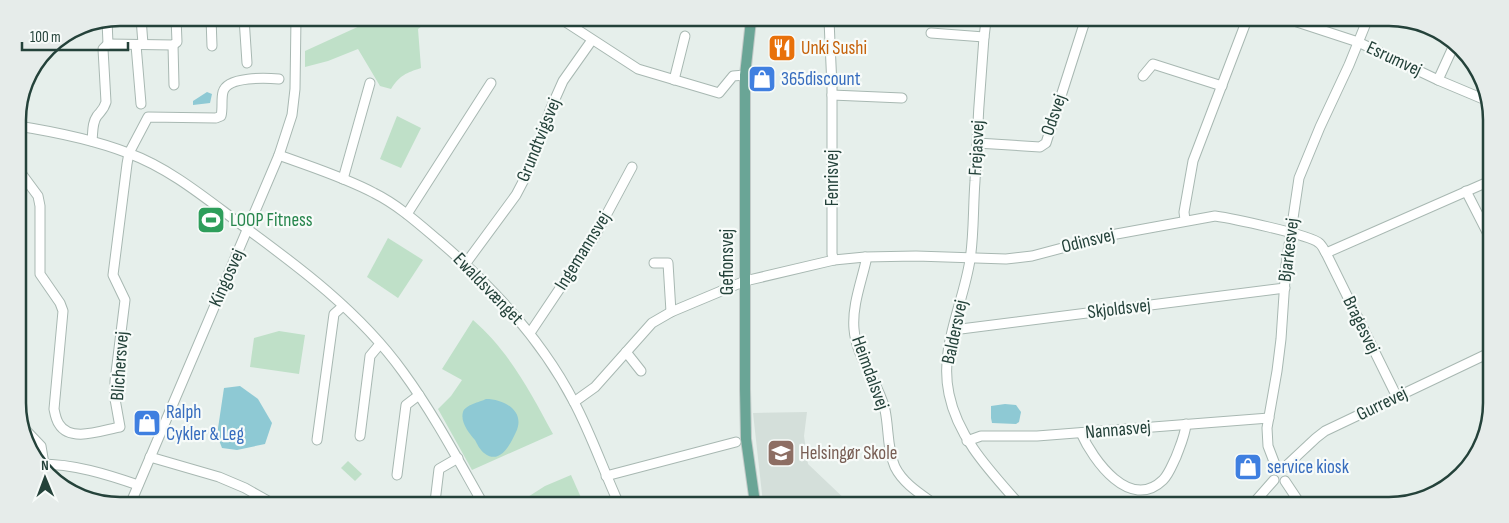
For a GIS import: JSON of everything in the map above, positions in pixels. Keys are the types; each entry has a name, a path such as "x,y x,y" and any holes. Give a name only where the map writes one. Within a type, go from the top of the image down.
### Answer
{"main road":[{"name":"Gefionsvej","path":"750,26 745,75 746,439 754,497"}],"street":[{"path":"140,26 139,45 141,104"},
{"path":"92,141 94,123 104,109 106,102 103,49 108,44 173,45 177,42 176,26"},
{"path":"211,26 212,46"},
{"path":"245,26 247,63"},
{"name":"Kingosvej","path":"133,497 279,155 292,115 295,89 296,26"},
{"path":"571,26 638,70 719,93 733,76 745,75"},
{"name":"Fenrisvej","path":"830,26 832,254 834,260"},
{"name":"Frejasvej","path":"970,259 985,26"},
{"name":"Odsvej","path":"977,144 1040,146 1046,143 1084,26"},
{"path":"1185,220 1184,212 1193,161 1244,26"},
{"name":"Esrumvej","path":"1309,26 1358,42 1480,98"},
{"name":"Bjarkesvej","path":"1280,467 1271,457 1267,438 1279,355 1286,265 1299,178 1365,26"},
{"path":"107,27 108,44"},
{"path":"931,33 984,38"},
{"path":"674,80 685,36"},
{"name":"Grundtvigsvej","path":"466,263 516,195 527,174 563,81 592,40"},
{"path":"173,45 174,85"},
{"path":"1438,80 1451,51"},
{"path":"1143,76 1153,64 1222,86"},
{"path":"129,153 148,118 216,118 221,116 223,91 227,86 250,78 279,79"},
{"path":"343,179 370,83"},
{"path":"407,214 491,83"},
{"path":"832,96 902,98"},
{"path":"26,127 64,133 129,153 189,185 322,287 380,344 403,371 440,427 479,497"},
{"name":"Blichersvej","path":"26,180 38,196 40,206 40,274 60,303 63,311 54,409 57,423 63,430 70,433 83,434 120,427 115,400 115,381 125,300 113,275 129,153"},
{"name":"Ewaldsvænget","path":"279,155 375,193 407,214 466,263 507,305 530,333 554,369 574,402 616,497"},
{"name":"Ingemannsvej","path":"530,333 595,236 632,168"},
{"path":"1326,253 1483,184"},
{"path":"1466,191 1483,224"},
{"name":"Odinsvej","path":"574,402 595,387 652,323 671,312 745,281 834,260 916,256 1006,259 1032,256 1111,235 1215,216 1291,233 1318,242 1326,253"},
{"name":"Bragesvej","path":"1326,253 1397,397"},
{"name":"Heimdalsvej","path":"865,257 866,261 853,313 858,349 881,397 885,411 889,446 896,468 906,482 924,497"},
{"name":"Baldersvej","path":"970,259 948,350 946,371 948,392 958,424 968,441 1013,497"},
{"path":"654,263 668,263 671,312"},
{"name":"Skjoldsvej","path":"953,330 1285,288"},
{"path":"317,440 334,314 342,306"},
{"path":"360,436 370,356 380,344"},
{"path":"626,352 641,371"},
{"name":"Gurrevej","path":"1280,467 1326,431 1483,356"},
{"path":"397,476 406,405 419,395"},
{"name":"Nannasvej","path":"968,441 981,436 1037,436 1269,418"},
{"path":"1080,433 1086,446 1111,478 1122,486 1132,489 1144,489 1155,486 1169,472 1185,434 1186,424"},
{"path":"32,436 41,446 41,453"},
{"path":"606,476 736,442"},
{"path":"150,457 219,477 261,497"},
{"path":"436,497 439,469 458,458"},
{"path":"1274,480 1272,473 1280,467 1288,475 1285,481"},
{"path":"70,468 89,470 138,485"},
{"path":"1274,480 1285,481"},
{"path":"1259,497 1274,480"},
{"path":"1285,481 1296,497"}],"shaded area":[{"name":"Helsingør Skole","path":"807,412 804,436 808,464 843,497 762,497 753,413"}],"green space":[{"path":"360,26 422,26 418,29 421,68 404,75 391,89 380,86 358,49 328,61 305,67 305,51"},
{"path":"397,116 421,128 401,168 380,159"},
{"path":"388,238 423,260 398,298 367,277"},
{"path":"473,320 498,345 518,373 553,434 472,470 438,409 451,396 462,380 442,369"},
{"path":"279,331 305,335 299,374 250,367 254,338"},
{"path":"348,461 362,474 355,481 341,468"},
{"path":"571,475 581,497 528,497 545,486"}],"water":[{"path":"207,92 212,94 210,103 193,105 193,101"},
{"path":"240,386 258,399 272,423 265,444 237,450 222,448 217,435 224,388"},
{"path":"486,399 506,404 516,412 518,418 516,432 511,442 504,452 495,457 481,450 466,427 462,416 467,407"},
{"path":"1016,405 1021,412 1019,422 1016,424 992,423 991,406"}],"place":[{"name":"Unki Sushi","path":"782,48"},
{"name":"365discount","path":"762,79"},
{"name":"LOOP Fitness","path":"211,220"},
{"name":"Ralph Cykler & Leg","path":"147,423"},
{"name":"Helsingør Skole","path":"781,453"},
{"name":"service kiosk","path":"1248,467"}]}
